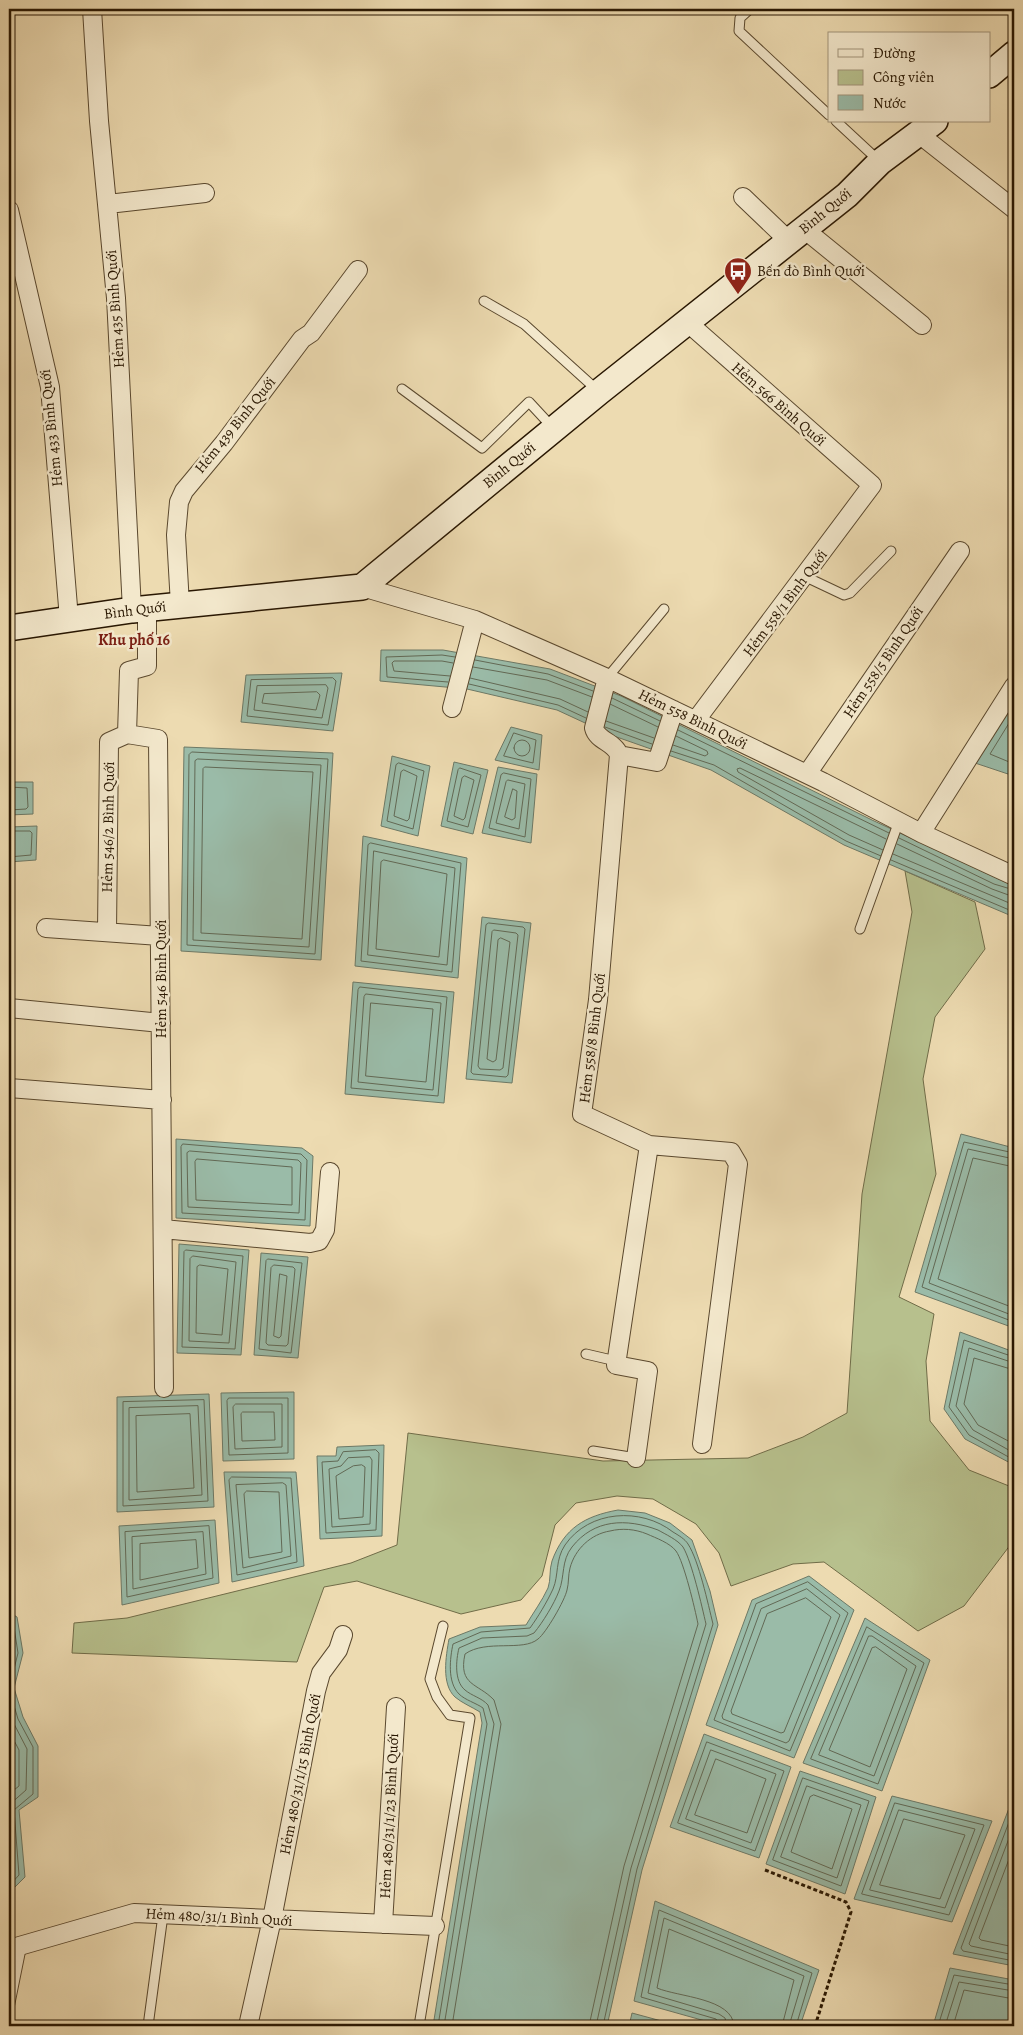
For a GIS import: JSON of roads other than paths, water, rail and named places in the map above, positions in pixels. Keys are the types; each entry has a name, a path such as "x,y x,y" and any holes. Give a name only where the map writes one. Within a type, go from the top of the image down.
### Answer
{"main road":[{"path":"990,74 1014,54"},
{"name":"Bình Quới","path":"9,628 140,609 362,587 686,322 848,195 880,162 927,128"}],"street":[{"name":"Hẻm 435 Bình Quới","path":"92,9 99,121 116,298 140,609"},
{"path":"927,128 1014,209"},
{"path":"108,204 205,193"},
{"path":"743,198 922,325"},
{"name":"Hẻm 433 Bình Quới","path":"9,210 50,387 69,619"},
{"name":"Hẻm 439 Bình Quới","path":"180,605 176,535 179,502 184,491 224,443 302,339 311,333 358,270"},
{"name":"Hẻm 566 Bình Quới","path":"686,322 872,485"},
{"name":"Hẻm 558/1 Bình Quới","path":"696,720 806,577 872,485"},
{"name":"Hẻm 558/5 Bình Quới","path":"807,774 960,551"},
{"name":"Hẻm 558 Bình Quới","path":"362,587 475,620 673,713 696,720 807,774 898,824 1014,876"},
{"path":"128,734 128,671 148,666 140,609"},
{"path":"455,701 475,620"},
{"path":"606,681 594,726 595,733 614,747 619,755 657,762 673,713"},
{"path":"921,833 1014,686"},
{"name":"Hẻm 546/2 Bình Quới","path":"107,932 109,742 128,734"},
{"name":"Hẻm 546 Bình Quới","path":"128,734 158,739 164,1388"},
{"name":"Hẻm 558/8 Bình Quới","path":"619,755 598,1000 581,1120 649,1145 732,1152 738,1164 702,1444"},
{"path":"46,928 160,936"},
{"path":"9,1008 161,1023"},
{"path":"9,1088 162,1100"},
{"path":"636,1458 648,1371 616,1365 616,1361 649,1145"},
{"path":"163,1229 310,1243 319,1241 325,1230 330,1172"},
{"name":"Hẻm 480/31/1/15 Bình Quới","path":"248,2026 272,1919 321,1673 338,1650 343,1635"},
{"name":"Hẻm 480/31/1/23 Bình Quới","path":"383,1924 396,1707"},
{"name":"Hẻm 480/31/1 Bình Quới","path":"16,1946 134,1913 435,1926"}],"lane":[{"path":"750,9 740,18 739,31 828,114"},
{"path":"837,122 880,162"},
{"path":"484,301 524,324 600,392"},
{"path":"402,389 482,448 529,402 554,429"},
{"path":"806,577 844,595 850,593 891,551"},
{"path":"606,681 664,609"},
{"path":"860,930 898,824"},
{"path":"586,1354 616,1361"},
{"path":"593,1451 636,1458"},
{"path":"419,2026 470,1718 450,1716 437,1697 430,1679 443,1626"},
{"path":"148,2026 163,1915"},
{"path":"9,2008 16,1946"}],"water":[{"path":"381,650 443,650 550,669 621,696 872,820 1014,886 1014,917 844,845 711,770 611,735 557,710 467,689 380,681"},
{"path":"342,673 333,731 241,722 246,675"},
{"path":"1014,694 1014,776 972,762"},
{"path":"511,727 542,735 539,770 495,760"},
{"path":"184,747 333,753 321,960 181,951"},
{"path":"392,756 430,766 418,836 381,826"},
{"path":"454,762 488,770 473,834 441,826"},
{"path":"498,767 537,774 531,843 482,833"},
{"path":"9,782 33,782 33,814 9,815"},
{"path":"37,826 36,860 9,862 9,827"},
{"path":"363,836 467,858 458,978 355,966"},
{"path":"482,917 531,923 512,1083 466,1079"},
{"path":"353,982 454,992 444,1103 345,1094"},
{"path":"961,1134 1014,1148 1014,1328 915,1292"},
{"path":"176,1139 302,1148 313,1156 310,1226 176,1218"},
{"path":"179,1244 249,1250 241,1355 177,1353"},
{"path":"261,1253 308,1257 298,1358 254,1355"},
{"path":"960,1332 1014,1352 1014,1465 965,1439 944,1409"},
{"path":"294,1392 294,1459 223,1461 221,1393"},
{"path":"209,1394 214,1507 117,1512 117,1397"},
{"path":"384,1445 382,1536 320,1539 317,1456 336,1456 337,1447"},
{"path":"224,1472 296,1472 304,1566 232,1582"},
{"path":"618,1510 645,1513 670,1523 692,1540 710,1591 718,1625 642,1870 607,2026 433,2026 482,1723 480,1712 455,1697 448,1685 446,1670 449,1639 480,1627 526,1625 548,1588 552,1561 569,1532 586,1520"},
{"path":"215,1520 219,1583 122,1605 119,1526"},
{"path":"809,1576 854,1610 794,1758 706,1725 752,1600"},
{"path":"9,1612 17,1617 23,1653 14,1688 23,1717 38,1746 38,1797 19,1810 25,1877 9,1893"},
{"path":"865,1618 930,1660 882,1791 803,1763"},
{"path":"704,1734 791,1767 759,1858 670,1827"},
{"path":"800,1771 876,1797 845,1894 766,1864"},
{"path":"892,1796 992,1821 952,1922 854,1899"},
{"path":"1011,1803 1014,1804 1014,1966 953,1954"},
{"path":"655,1901 819,1970 800,2026 723,2026 634,2001"},
{"path":"950,1968 1014,1980 1014,2026 933,2026"},
{"path":"632,2013 680,2026 629,2026"}],"place":[{"name":"Bến đò Bình Quới","path":"738,295"}],"district":[{"name":"Khu phố 16","path":"134,639"}]}
